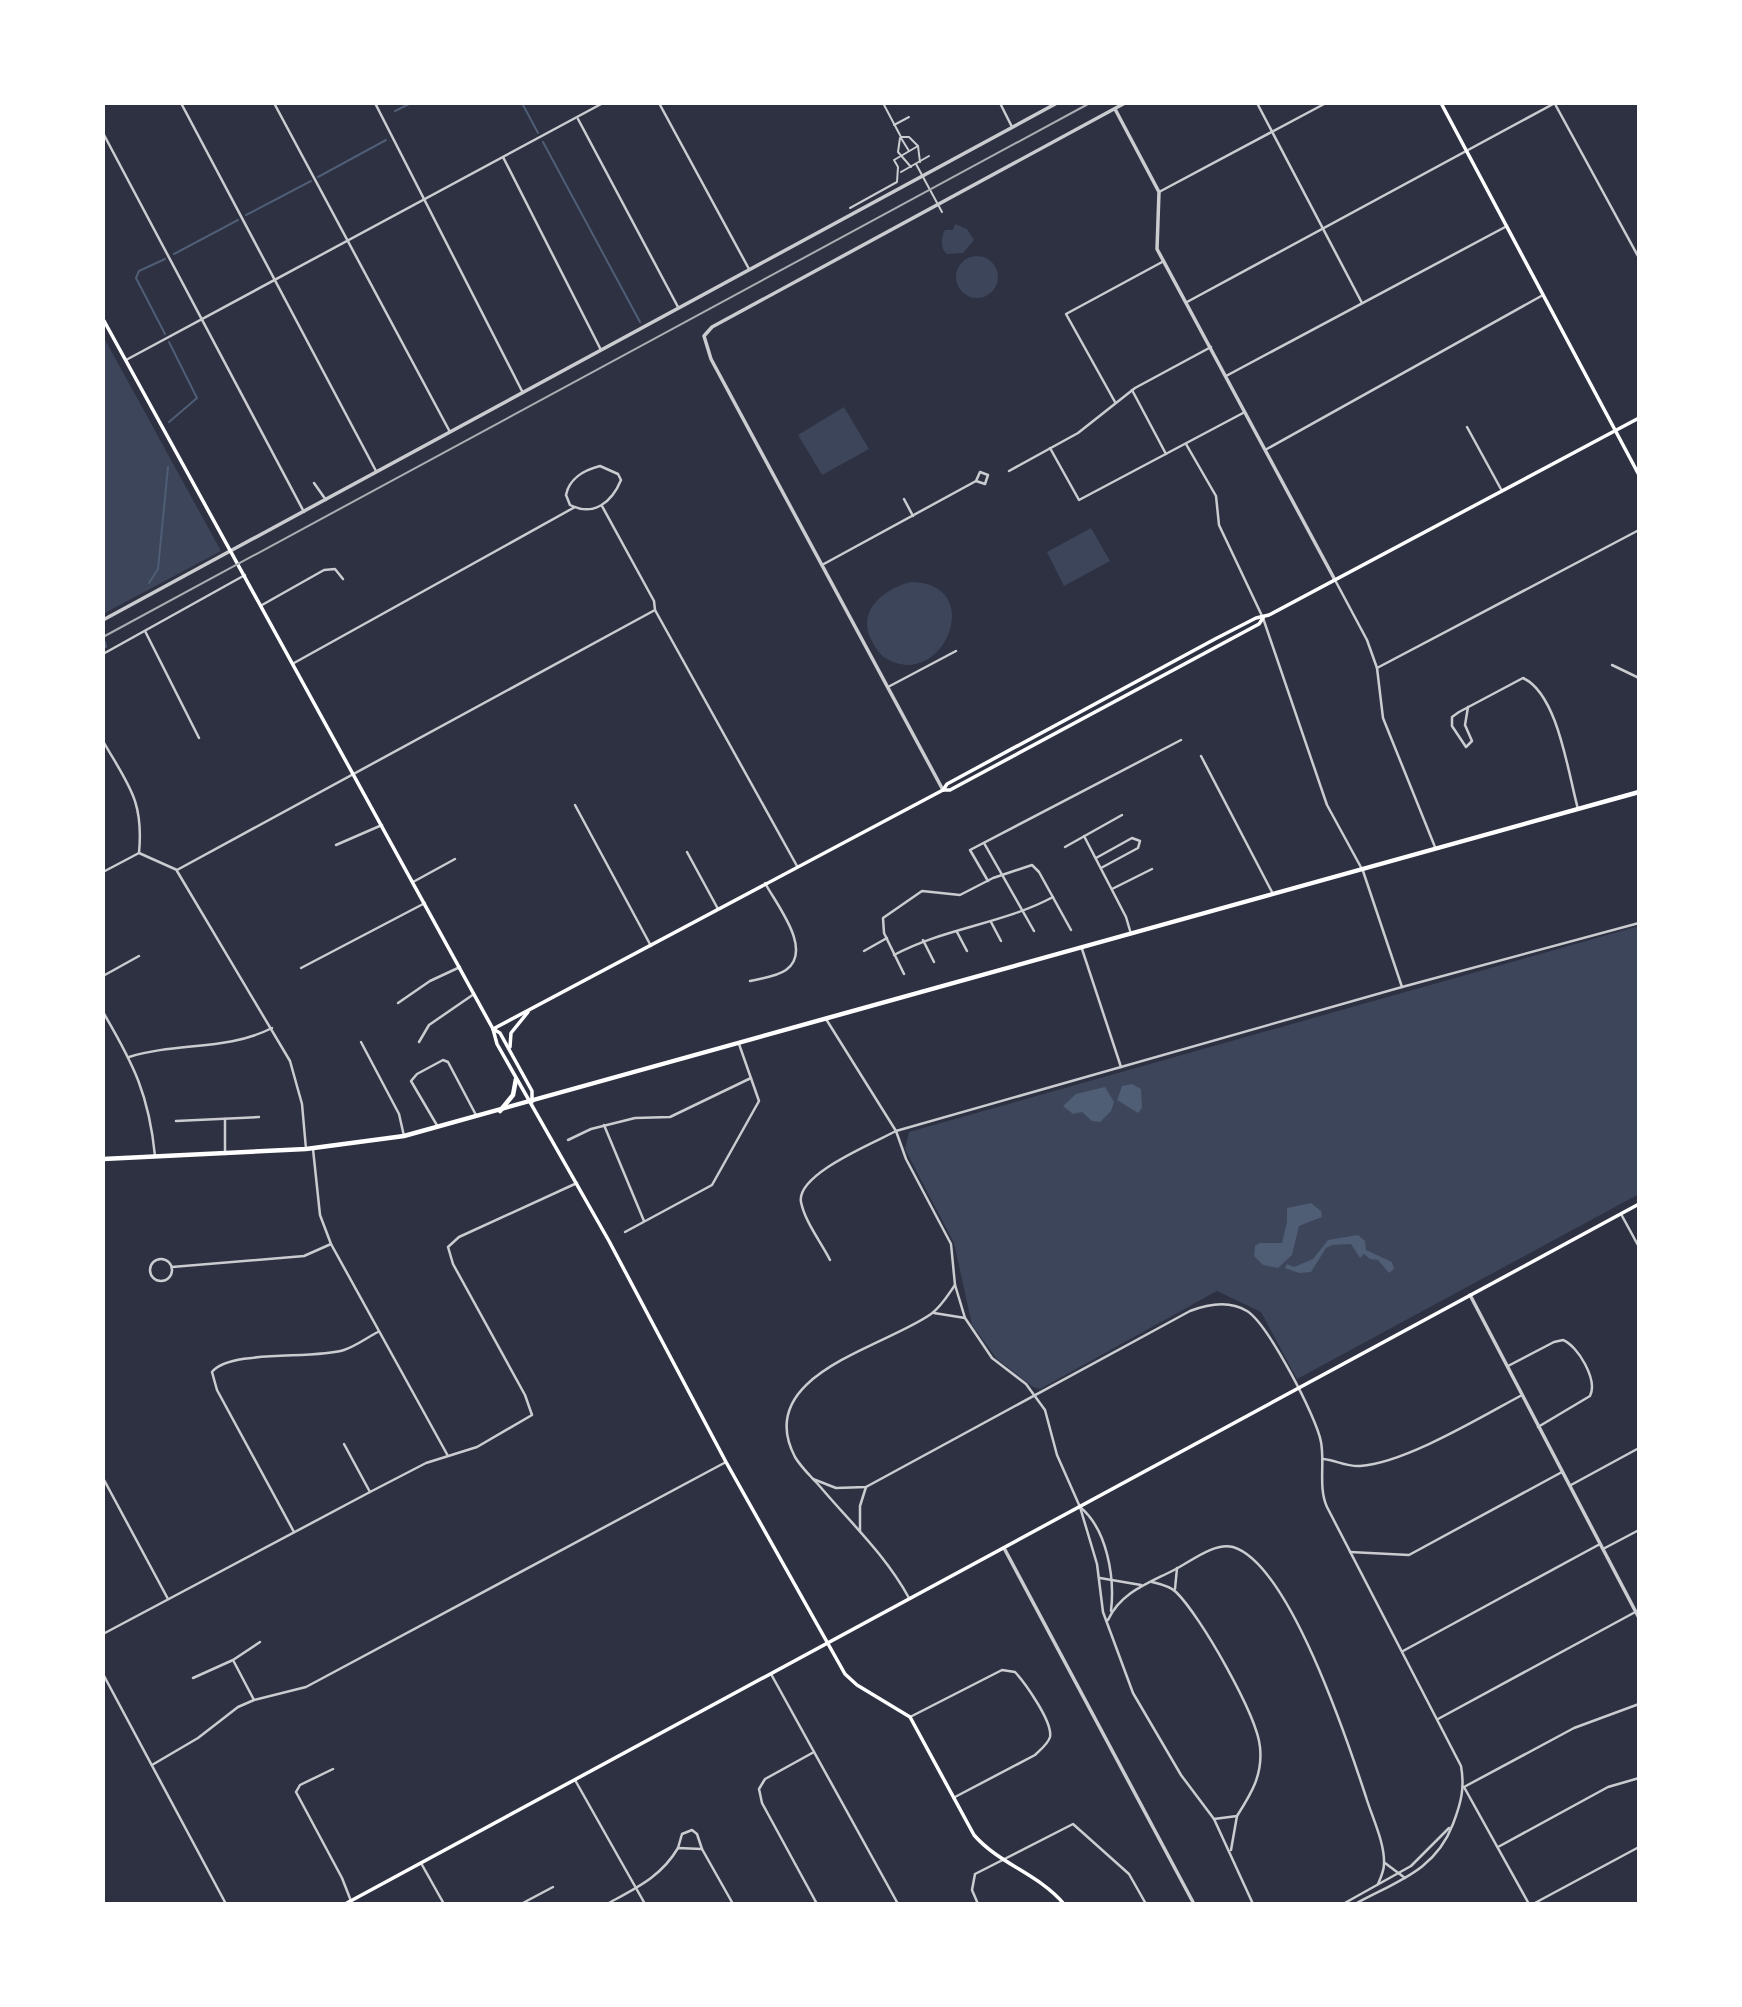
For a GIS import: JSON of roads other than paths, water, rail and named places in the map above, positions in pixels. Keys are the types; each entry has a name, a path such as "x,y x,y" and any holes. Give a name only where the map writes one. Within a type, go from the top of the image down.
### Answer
{"main road":[{"path":"1441,103 1639,475"},
{"path":"103,319 460,967 516,1079 532,1102 577,1183 726,1462 845,1674 910,1717 974,1835 1001,1860 1045,1887 1064,1904"},
{"path":"493,1029 943,790 947,784 1215,639 1256,618 1264,618 1639,418"},
{"path":"103,1159 310,1149 404,1136 477,1118 1639,792"},
{"path":"510,1051 514,1027 535,1006"},
{"path":"493,1029 500,1033 532,1091 532,1102"},
{"path":"498,1112 513,1095 516,1079"},
{"path":"345,1904 1639,1204"}],"street":[{"path":"181,103 376,471"},
{"path":"274,103 450,432"},
{"path":"375,103 523,393"},
{"path":"126,360 603,103"},
{"path":"659,103 748,269"},
{"path":"883,103 909,152"},
{"path":"1000,103 1012,127"},
{"path":"103,620 1056,103"},
{"path":"1112,103 1159,192 1160,212 1155,237 1164,261 1367,640 1377,668 1383,718 1435,849"},
{"path":"943,790 707,352 704,336 712,327 1125,103"},
{"path":"1257,103 1362,303"},
{"path":"1159,192 1326,103"},
{"path":"1186,302 1555,103 1639,258"},
{"path":"577,117 678,307"},
{"path":"894,125 909,117"},
{"path":"103,132 304,512"},
{"path":"901,137 909,137 918,146 920,162"},
{"path":"901,137 897,144 900,157 911,167"},
{"path":"850,208 897,182 898,167 894,160 918,146"},
{"path":"901,172 929,156"},
{"path":"503,157 601,350"},
{"path":"916,164 942,212"},
{"path":"1226,376 1507,226"},
{"path":"1115,402 1066,314 1164,261"},
{"path":"1265,450 1543,295"},
{"path":"1009,471 1086,427 1132,390 1211,347"},
{"path":"1132,390 1166,454"},
{"path":"1050,448 1079,500 1245,412"},
{"path":"1466,427 1502,491"},
{"path":"1186,444 1216,496 1219,526 1264,618 1327,805 1363,871 1402,987"},
{"path":"294,663 575,507 602,506 616,492 621,481 614,470 600,466 582,473 568,486 567,500 575,507"},
{"path":"822,565 976,481"},
{"path":"314,483 326,500"},
{"path":"904,499 913,516"},
{"path":"602,506 654,601 655,610 797,866"},
{"path":"1377,668 1639,530"},
{"path":"262,605 324,570 335,569 343,579"},
{"path":"103,654 245,575"},
{"path":"177,870 655,610"},
{"path":"145,631 199,738"},
{"path":"888,687 956,651"},
{"path":"1612,666 1639,678"},
{"path":"1468,707 1465,724 1472,741 1466,747 1451,720 1468,707 1523,678 1536,684 1553,714 1578,809"},
{"path":"988,881 970,850 1181,740"},
{"path":"103,741 133,794 142,822 139,853"},
{"path":"1201,755 1273,894"},
{"path":"575,805 651,946"},
{"path":"1065,847 1122,815"},
{"path":"336,845 382,825"},
{"path":"1084,836 1131,934"},
{"path":"1096,858 1132,838 1140,841 1138,848 1101,868"},
{"path":"984,843 1034,931"},
{"path":"687,852 718,909"},
{"path":"139,853 177,870 272,1028 297,1079 320,1215 331,1244 448,1456"},
{"path":"103,872 139,853"},
{"path":"413,882 455,859"},
{"path":"904,974 887,938 883,918 922,891 960,895 1024,865 1032,865 1039,872 1071,930"},
{"path":"1112,890 1152,869"},
{"path":"750,981 785,970 794,962 797,952 795,939 765,883"},
{"path":"894,955 923,940 1023,913 1053,897"},
{"path":"301,968 425,903"},
{"path":"991,922 1001,941"},
{"path":"830,1260 804,1210 801,1193 805,1185 820,1172 896,1131 1402,987 1639,923"},
{"path":"957,932 967,951"},
{"path":"864,951 887,938"},
{"path":"923,940 934,962"},
{"path":"1082,949 1121,1067"},
{"path":"103,976 139,957"},
{"path":"398,1003 415,990 460,967"},
{"path":"419,1042 429,1026 474,994"},
{"path":"103,1012 144,1090 152,1121 155,1156"},
{"path":"826,1019 896,1131 906,1159 951,1244 955,1285 965,1318 992,1358 1026,1384 1047,1416 1057,1455 1080,1507 1099,1578 1103,1612 1108,1620 1118,1656 1150,1725 1181,1775 1214,1819 1231,1850 1253,1904"},
{"path":"129,1057 160,1049 244,1041 272,1028"},
{"path":"361,1042 399,1114 404,1136"},
{"path":"625,1232 712,1185 759,1101 738,1044"},
{"path":"438,1127 411,1081 414,1076 445,1060 477,1118"},
{"path":"568,1140 604,1125 635,1118 670,1117 751,1079"},
{"path":"176,1121 260,1117"},
{"path":"225,1119 225,1154"},
{"path":"604,1125 645,1221"},
{"path":"103,1634 370,1492 448,1456 477,1447 532,1415 525,1395 453,1265 448,1247 459,1237 577,1183"},
{"path":"1621,1214 1639,1247"},
{"path":"172,1267 169,1279 163,1281 157,1280 150,1270 157,1260 163,1259 172,1267 304,1256 331,1244"},
{"path":"909,1598 893,1569 796,1458 786,1433 787,1413 797,1393 813,1377 933,1313 955,1285"},
{"path":"1469,1296 1639,1618"},
{"path":"813,1479 836,1488 866,1487 1208,1304 1230,1305 1248,1312 1275,1346 1318,1431 1323,1459 1324,1501 1459,1759 1464,1787 1531,1904 1639,1847"},
{"path":"933,1313 965,1318"},
{"path":"294,1532 217,1390 212,1372 218,1365 237,1360 345,1350 378,1332"},
{"path":"1507,1367 1554,1342 1566,1341 1592,1380 1592,1393 1584,1401 1538,1427"},
{"path":"1323,1459 1357,1466 1376,1463 1449,1434 1522,1395"},
{"path":"344,1444 370,1492"},
{"path":"1569,1486 1639,1448"},
{"path":"152,1765 254,1700 306,1686 726,1462"},
{"path":"1350,1552 1409,1555 1562,1472"},
{"path":"103,1478 168,1599"},
{"path":"860,1531 860,1506 866,1487"},
{"path":"1080,1507 1090,1515 1108,1559 1112,1607 1108,1620"},
{"path":"1603,1549 1639,1530"},
{"path":"1403,1651 1600,1544"},
{"path":"1108,1620 1115,1608 1142,1585 1211,1550 1232,1547 1252,1559 1279,1591 1310,1650 1337,1714 1385,1863 1378,1884"},
{"path":"1004,1548 1194,1904"},
{"path":"1175,1591 1177,1569"},
{"path":"1099,1578 1142,1585"},
{"path":"1152,1582 1175,1591 1198,1620 1254,1723 1260,1744 1259,1774 1237,1816 1231,1850"},
{"path":"1438,1719 1637,1610"},
{"path":"193,1678 233,1660 260,1642"},
{"path":"233,1660 254,1700"},
{"path":"910,1717 1002,1670 1016,1671 1042,1714 1050,1736 1035,1755 955,1797"},
{"path":"103,1674 226,1904"},
{"path":"771,1674 898,1904"},
{"path":"1355,1904 1405,1878 1440,1851 1452,1826 1464,1787 1574,1728 1639,1704"},
{"path":"814,1752 765,1779 759,1789 762,1802 817,1904"},
{"path":"333,1769 300,1785 296,1792 342,1878 351,1901"},
{"path":"1498,1847 1608,1787 1639,1778"},
{"path":"575,1780 645,1904"},
{"path":"1214,1819 1237,1816"},
{"path":"978,1904 972,1890 975,1874 1073,1824 1129,1874 1146,1904"},
{"path":"1343,1904 1425,1856 1452,1826"},
{"path":"607,1904 661,1872 678,1848 682,1834 688,1830 697,1834 702,1849 733,1904"},
{"path":"678,1848 702,1849"},
{"path":"421,1863 444,1904"},
{"path":"1385,1863 1405,1878"},
{"path":"521,1904 553,1887"}],"waterway":[{"path":"395,111 411,103"},
{"path":"522,103 538,133"},
{"path":"318,177 386,140"},
{"path":"543,142 640,322"},
{"path":"246,215 311,181"},
{"path":"174,254 238,220"},
{"path":"165,259 139,271 136,278 165,334"},
{"path":"169,342 197,398 169,422"},
{"path":"149,583 158,569 168,467"},
{"path":"105,642 106,647"}],"railway":[{"path":"103,637 1090,103"}]}
